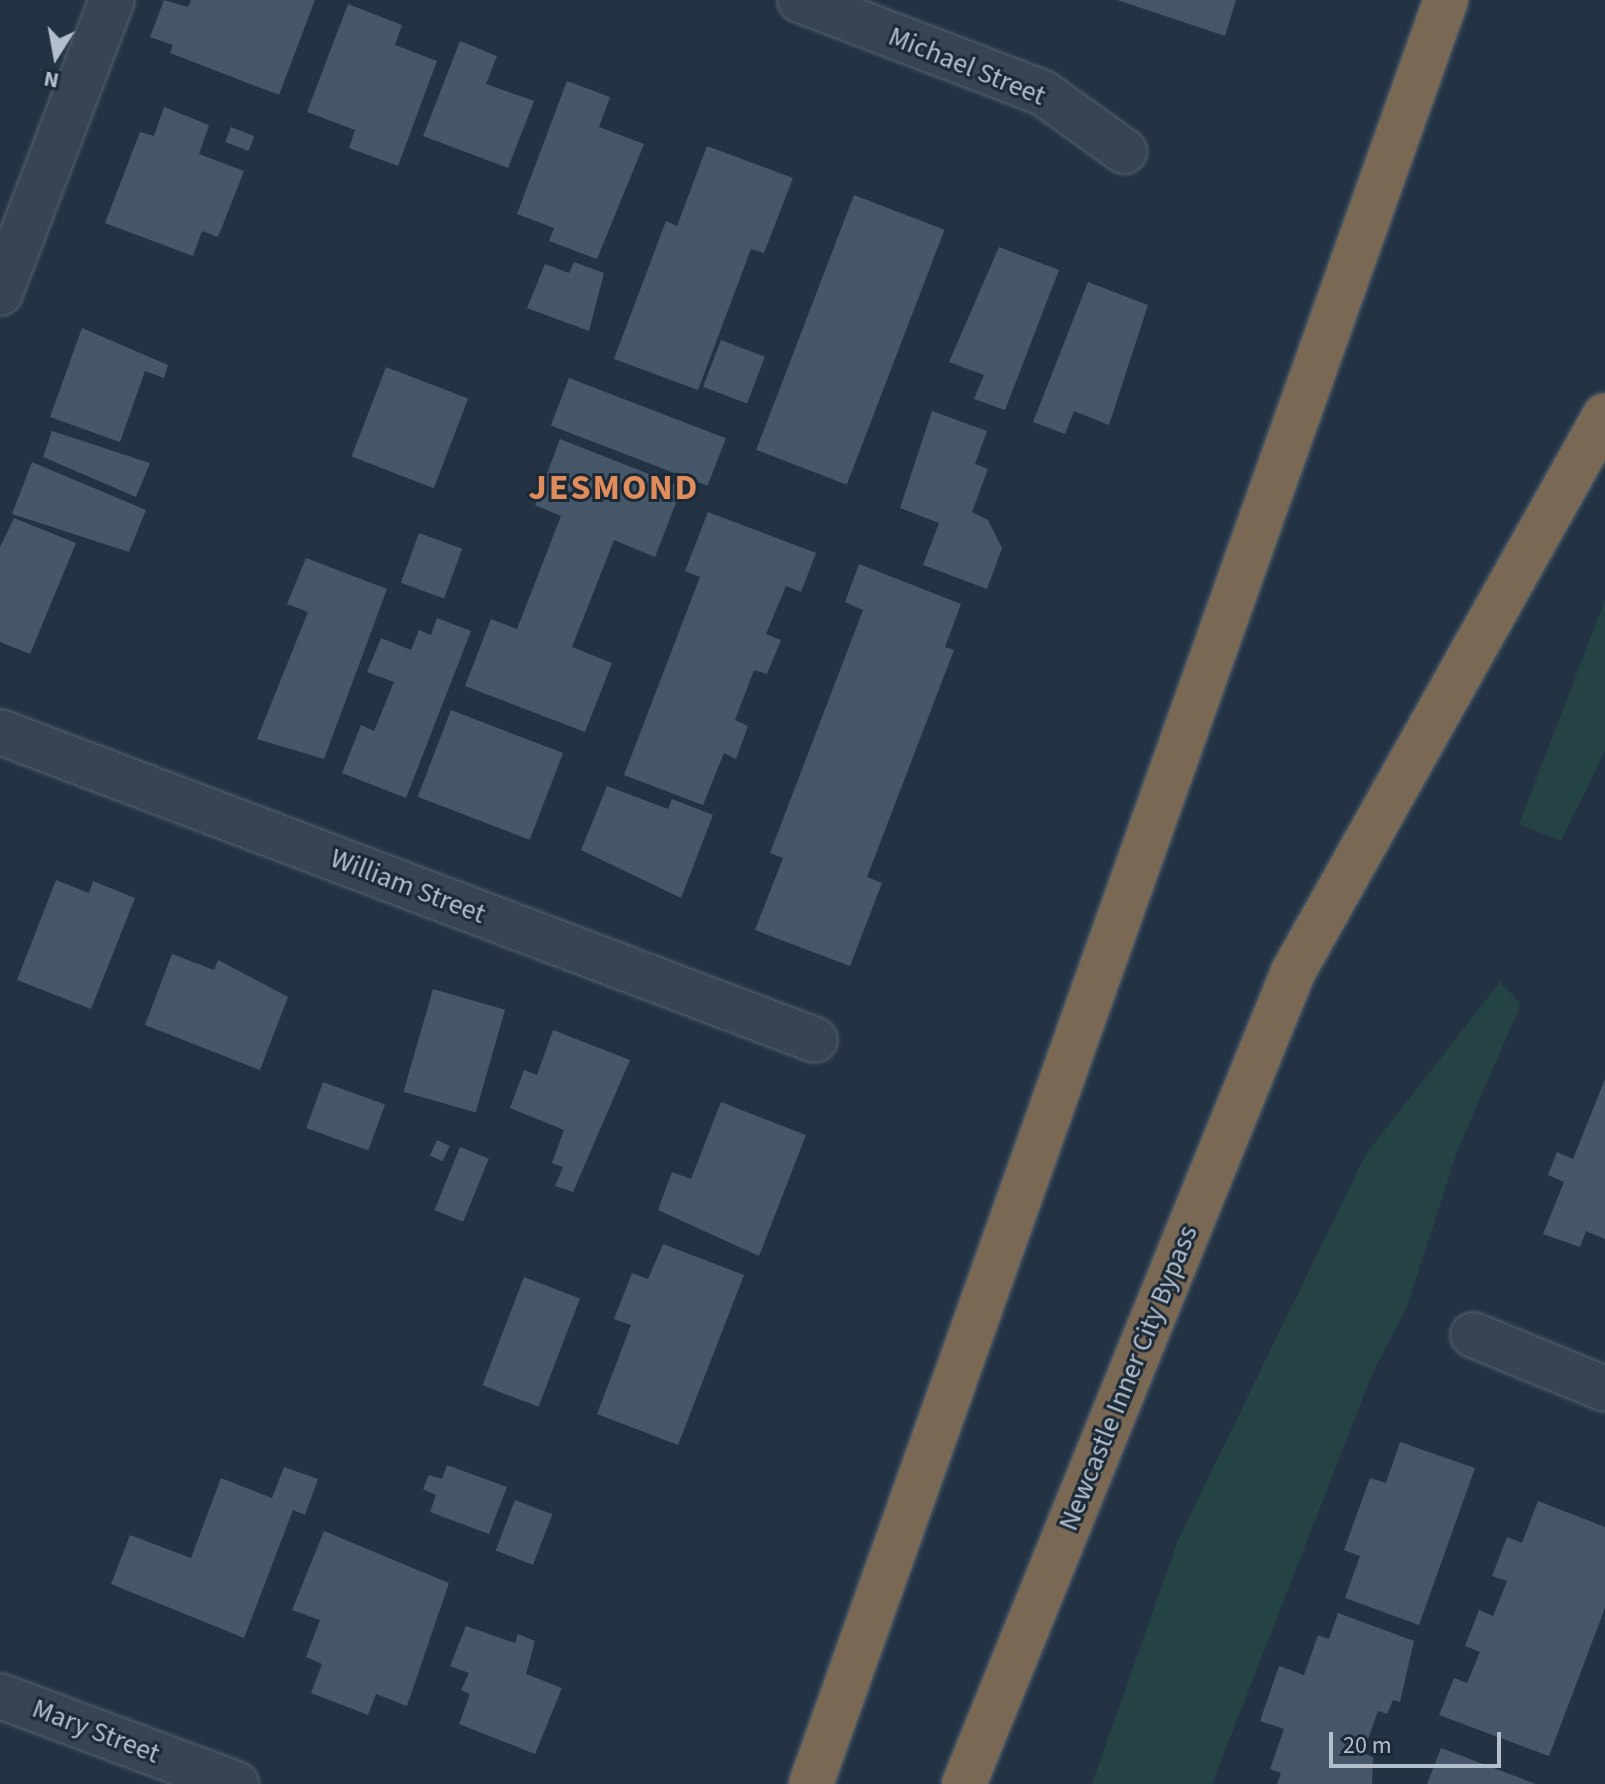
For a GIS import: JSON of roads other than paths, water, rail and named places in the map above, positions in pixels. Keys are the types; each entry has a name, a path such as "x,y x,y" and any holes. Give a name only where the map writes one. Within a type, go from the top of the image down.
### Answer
{"highway":[{"path":"811,1784 1446,0"},
{"name":"Newcastle Inner City Bypass","path":"964,1784 1293,972 1605,415"}],"street":[{"path":"0,293 112,0"},
{"name":"Michael Street","path":"800,0 1043,93 1124,151"},
{"name":"William Street","path":"0,732 815,1040"},
{"path":"1473,1335 1605,1389"},
{"name":"Mary Street","path":"0,1696 236,1784"}],"district":[{"name":"JESMOND","path":"614,488"}]}
